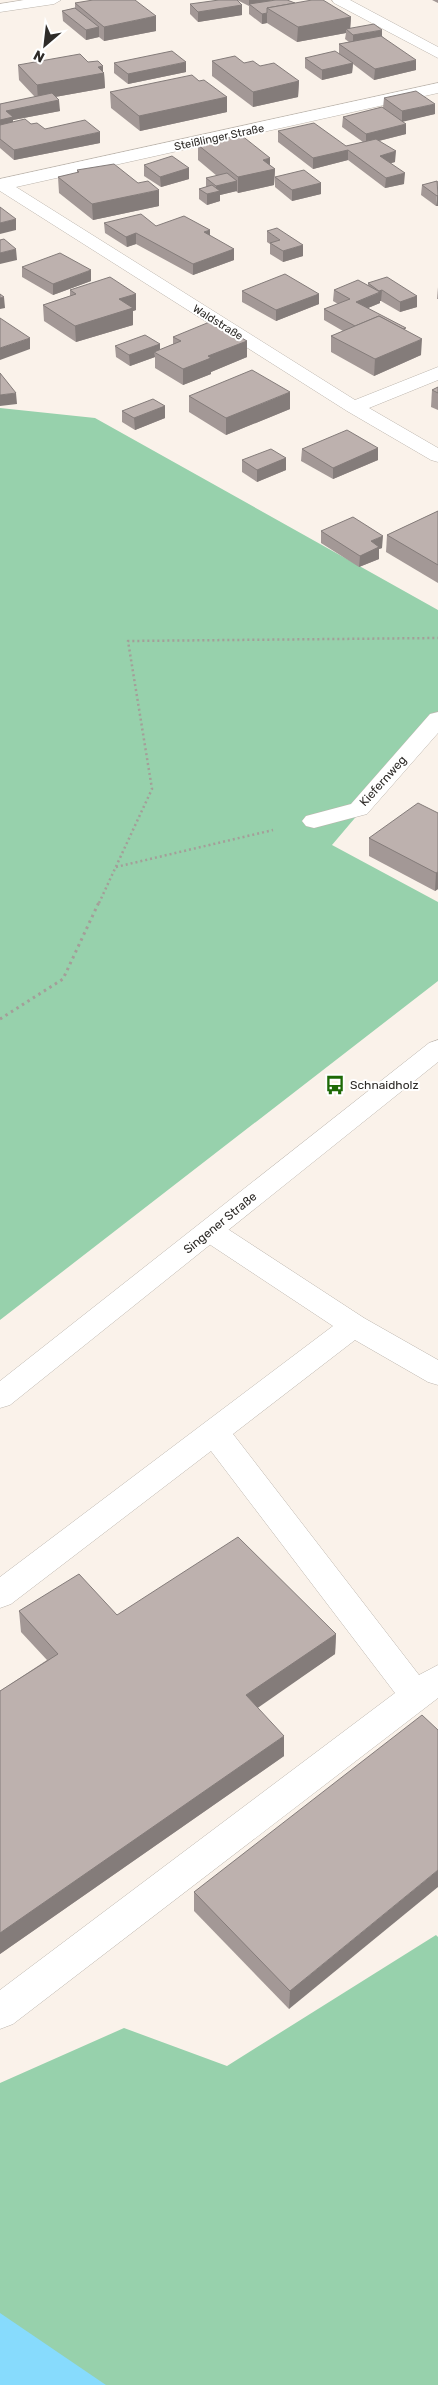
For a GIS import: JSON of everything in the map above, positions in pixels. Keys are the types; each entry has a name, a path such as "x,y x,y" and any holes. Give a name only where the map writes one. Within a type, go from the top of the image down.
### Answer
{"street":[{"path":"0,8 54,0"},
{"path":"339,0 438,53"},
{"name":"Steißlinger Straße","path":"0,185 438,88"},
{"name":"Waldstraße","path":"0,185 354,408 438,456"},
{"path":"354,408 438,373"},
{"name":"Kiefernweg","path":"314,821 359,809 438,719"},
{"name":"Singener Straße","path":"0,1396 438,1049"},
{"path":"210,1231 354,1326 438,1374"},
{"path":"0,1595 354,1326"},
{"path":"0,2012 426,1687 214,1432"}],"path":[{"path":"0,1019 63,979 152,789 128,641 438,638"},
{"path":"115,867 314,821"}],"green space":[{"path":"0,408 95,418 438,610 438,720 332,845 438,902 438,981 0,1320"},
{"path":"436,1935 438,1937 438,2385 48,2385 0,2355 0,2083 124,2028 227,2066"}],"water":[{"path":"0,2313 106,2385 0,2385"}],"building":[{"path":"93,0 135,0 156,16 104,27 75,3"},
{"path":"219,0 237,0 242,5 198,12 190,4"},
{"path":"287,0 295,3 267,8 267,13 262,14 249,4"},
{"path":"312,0 323,0 351,17 298,27 267,8"},
{"path":"75,8 99,27 86,30 62,11"},
{"path":"374,24 382,30 353,35 346,29"},
{"path":"381,36 416,60 375,69 339,44"},
{"path":"172,51 186,62 128,74 114,63"},
{"path":"335,51 353,63 322,70 305,58"},
{"path":"80,54 88,62 98,61 103,66 98,67 104,73 37,85 18,65"},
{"path":"235,56 244,63 253,61 260,66 274,63 299,81 253,92 212,61"},
{"path":"192,75 199,81 204,80 227,97 139,116 110,92"},
{"path":"416,91 435,104 402,111 384,98"},
{"path":"52,93 59,100 6,111 13,117 0,120 0,104"},
{"path":"382,107 406,124 366,134 343,117"},
{"path":"25,119 31,124 37,123 45,129 85,120 100,132 14,150 0,139 0,125"},
{"path":"314,123 346,146 376,139 396,151 380,156 405,173 386,178 348,150 313,158 278,131"},
{"path":"241,135 270,158 263,160 275,169 238,177 198,145"},
{"path":"172,156 189,168 160,177 144,165"},
{"path":"114,164 138,183 148,181 159,190 92,204 58,177 79,172 77,170"},
{"path":"304,170 321,183 292,190 275,177"},
{"path":"227,173 237,181 216,186 206,178"},
{"path":"437,181 437,196 422,185"},
{"path":"212,185 220,191 207,194 199,189"},
{"path":"0,207 16,219 0,223"},
{"path":"141,214 156,226 184,216 210,230 204,232 234,249 193,264 136,233 126,237 104,223"},
{"path":"277,228 303,245 283,251 270,243 280,240 267,231"},
{"path":"4,239 16,249 0,253 0,240"},
{"path":"60,253 91,270 53,284 22,267"},
{"path":"285,274 319,294 276,310 242,291"},
{"path":"110,277 136,294 119,299 133,308 75,326 43,305 76,294 70,290"},
{"path":"387,277 417,296 400,302 368,283"},
{"path":"358,280 380,292 356,302 406,328 403,329 379,316 355,326 324,309 350,299 334,290"},
{"path":"379,316 422,339 375,359 331,336"},
{"path":"0,318 30,338 0,348"},
{"path":"212,321 247,341 208,356 211,358 183,369 154,352 181,341 173,337"},
{"path":"145,335 160,344 129,355 115,346"},
{"path":"252,370 290,392 226,418 189,396"},
{"path":"0,373 16,393 0,395"},
{"path":"438,387 438,393 432,390"},
{"path":"153,399 165,406 134,418 122,411"},
{"path":"347,430 378,448 333,468 302,449"},
{"path":"271,449 286,458 257,470 242,460"},
{"path":"438,511 438,565 387,535"},
{"path":"353,517 383,536 371,541 379,547 360,556 321,531"},
{"path":"418,803 438,813 438,872 436,873 369,838"},
{"path":"238,1537 336,1634 246,1695 284,1736 0,1933 0,1691 58,1654 19,1611 79,1574 117,1615"},
{"path":"422,1715 438,1730 438,1870 290,1991 194,1892"}],"place":[{"name":"Schnaidholz","path":"335,1085"}]}
